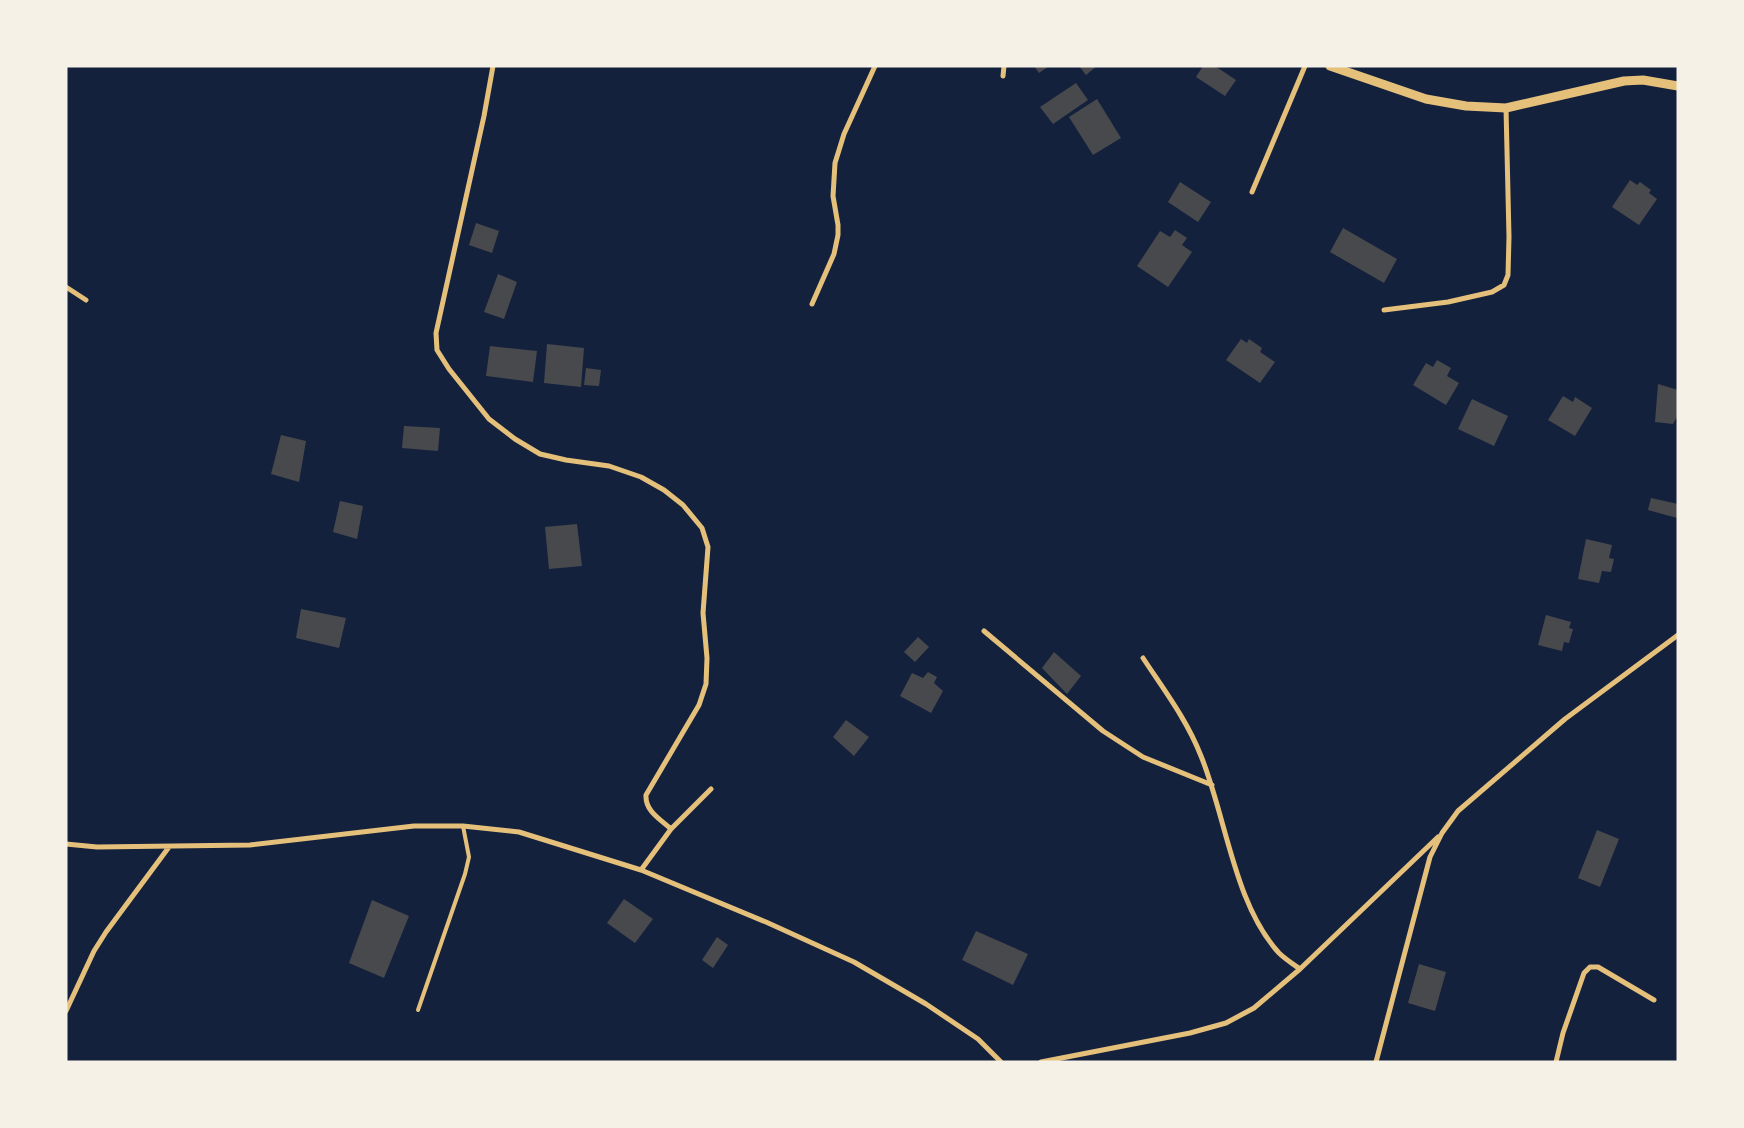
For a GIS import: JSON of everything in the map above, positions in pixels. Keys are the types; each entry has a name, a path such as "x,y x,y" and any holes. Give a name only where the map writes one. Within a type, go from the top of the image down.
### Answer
{"street":[{"path":"493,66 482,125 436,333 438,350 449,369 489,419 515,439 540,454 609,466 641,477 664,490 683,505 702,528 708,547 703,613 707,658 706,684 700,705 646,795 649,809 671,829"},
{"path":"812,304 834,254 838,235 833,196 835,163 844,134 875,66"},
{"path":"1003,76 1004,66"},
{"path":"1252,192 1305,66"},
{"path":"1330,66 1426,99 1466,106 1506,108 1624,81 1643,80 1678,86"},
{"path":"1384,310 1448,302 1492,292 1504,285 1508,275 1509,237 1506,108"},
{"path":"66,287 86,300"},
{"path":"984,631 1102,732 1143,756 1212,785"},
{"path":"1376,1062 1430,857 1442,834 1458,811 1565,719 1678,635"},
{"path":"1143,658 1185,720 1212,785 1248,903 1268,939 1280,954 1300,969"},
{"path":"641,870 671,829 711,789"},
{"path":"66,844 97,847 250,845 414,826 463,826 519,832 641,870 766,922 854,962 926,1004 978,1038 1001,1062"},
{"path":"1041,1062 1190,1034 1226,1023 1254,1008 1300,969 1442,834"},
{"path":"66,1011 94,951 169,847"},
{"path":"1556,1062 1575,997 1584,973 1590,967 1598,967 1654,1000"}],"lane":[{"path":"418,1010 465,874 469,857 463,826"}],"building":[{"path":"1034,66 1049,66 1039,73"},
{"path":"1079,66 1097,66 1086,75"},
{"path":"1203,66 1215,66 1236,80 1225,96 1196,77"},
{"path":"1076,83 1088,100 1053,124 1040,107"},
{"path":"1097,99 1121,138 1093,155 1069,117"},
{"path":"1630,180 1637,185 1640,182 1651,190 1649,193 1657,199 1639,225 1612,207"},
{"path":"1180,182 1211,202 1198,222 1168,202"},
{"path":"476,223 499,231 492,253 469,245"},
{"path":"1343,228 1397,259 1384,283 1330,252"},
{"path":"1175,230 1187,238 1182,245 1192,252 1168,287 1137,266 1160,231 1170,237"},
{"path":"498,274 517,282 504,319 484,312"},
{"path":"1241,339 1247,343 1249,339 1262,348 1260,352 1275,362 1260,383 1226,360"},
{"path":"547,344 584,348 581,387 544,383"},
{"path":"490,346 537,351 533,382 486,376"},
{"path":"1437,360 1451,368 1447,376 1459,383 1446,405 1413,385 1426,363 1433,367"},
{"path":"586,368 601,370 599,386 584,385"},
{"path":"1658,384 1678,390 1678,415 1673,424 1655,422"},
{"path":"1563,396 1573,402 1575,397 1592,408 1575,436 1548,420"},
{"path":"1472,399 1508,416 1494,446 1458,429"},
{"path":"404,426 440,428 438,451 402,448"},
{"path":"281,435 306,441 299,482 271,474"},
{"path":"1651,498 1678,504 1677,518 1648,510"},
{"path":"340,501 363,506 357,539 333,532"},
{"path":"577,524 582,566 549,569 545,527"},
{"path":"1586,539 1612,545 1609,558 1614,559 1611,572 1602,571 1599,583 1578,579"},
{"path":"301,609 346,618 339,648 296,638"},
{"path":"1546,615 1571,622 1569,628 1573,629 1569,643 1564,642 1562,651 1538,645"},
{"path":"918,637 929,647 915,662 904,652"},
{"path":"1054,652 1081,676 1067,694 1042,668"},
{"path":"928,672 937,677 934,683 943,691 931,713 900,696 912,673 923,678"},
{"path":"846,720 869,737 854,756 833,737"},
{"path":"1597,830 1619,839 1600,887 1578,878"},
{"path":"624,899 653,919 635,943 607,923"},
{"path":"372,900 409,916 384,978 349,963"},
{"path":"976,931 1028,954 1013,985 962,960"},
{"path":"717,937 728,945 713,968 702,960"},
{"path":"1419,964 1446,972 1435,1011 1408,1003"}]}
